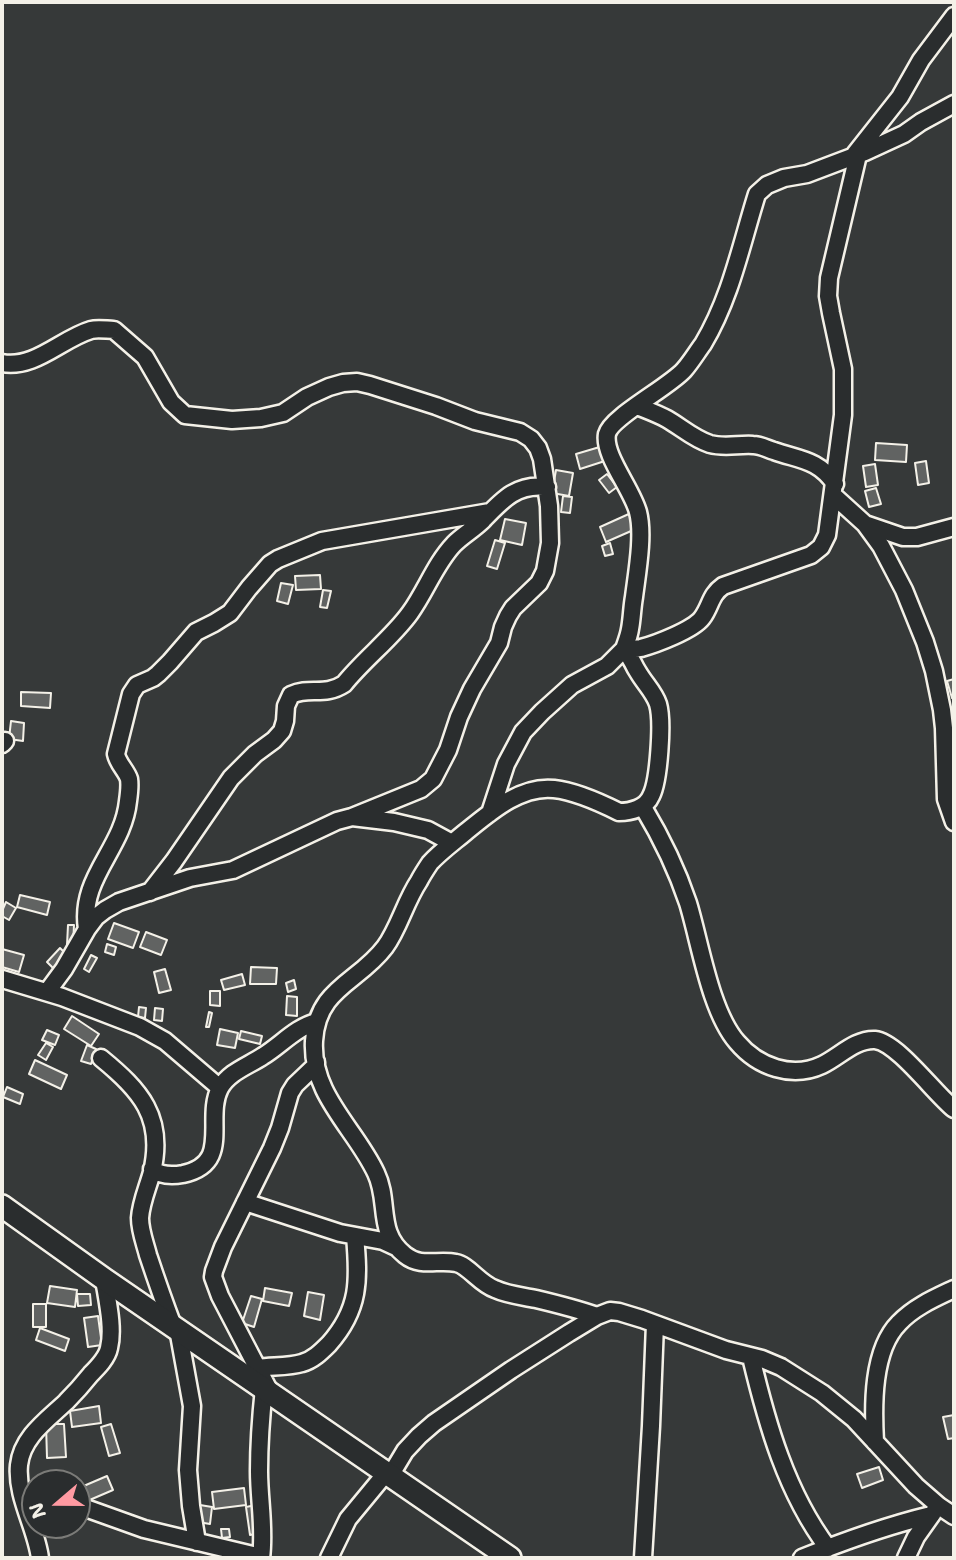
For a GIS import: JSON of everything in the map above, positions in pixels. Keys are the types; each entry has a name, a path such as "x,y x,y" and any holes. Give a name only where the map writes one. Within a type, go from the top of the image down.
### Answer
{"street":[{"path":"624,649 639,649 692,627 702,619 714,592 723,586 811,555 821,547 827,534 834,489 844,391 843,369 828,296 829,278 855,156 900,97 921,60 954,16"},
{"path":"490,813 506,764 523,732 572,685 607,666 624,649 630,630 639,561 639,515 633,496 608,452 607,436 612,424 668,385 685,369 712,328 731,285 757,194 766,185 807,174 904,134 954,104"},
{"path":"2,363 26,362 93,330 114,330 145,357 171,402 185,415 232,420 283,413 307,397 343,383 370,385 475,421 520,432 531,439 542,459 550,525 545,571 539,583 508,616 499,643 472,689 448,750 433,779 421,789 317,828 233,870 190,878 105,909 87,929 47,992"},
{"path":"637,406 710,444 758,445 800,458 830,477 834,489 881,546 904,590 925,642 934,671 944,728 946,799 954,822"},
{"path":"150,892 231,778 282,731 286,706 291,695 335,690 344,684 410,614 454,544 507,497 533,485 547,487"},
{"path":"87,929 87,897 95,877 117,841 127,809 129,778 116,754 135,687 153,678 196,632 230,613 270,564 278,559 322,541 489,512"},
{"path":"865,524 903,537 917,537 954,527"},
{"path":"396,1247 386,1231 382,1185 376,1172 363,1148 327,1098 316,1062 314,1042 317,1022 330,997 386,947 416,885 430,864 452,843 510,799 534,790 554,789 582,796 619,812 643,807 651,797 655,783 660,708 655,695 624,649"},
{"path":"643,807 680,880 719,1010 734,1040 746,1052 772,1067 787,1071 807,1070 822,1065 859,1043 874,1040 884,1043 898,1053 954,1108"},
{"path":"352,817 422,828 452,843"},
{"path":"2,979 47,992 139,1027 165,1041 220,1088"},
{"path":"152,1170 163,1175 180,1175 200,1167 214,1149 217,1097 220,1088 234,1073 264,1056 307,1024 317,1022"},
{"path":"101,1058 127,1079 147,1106 152,1118 152,1170 140,1220 150,1260 176,1327 192,1406 188,1470 197,1542"},
{"path":"91,1510 127,1524 261,1558 264,1535 259,1461 267,1390 220,1296 214,1277 215,1263 272,1148 290,1093 316,1062"},
{"path":"245,1202 355,1236 383,1241 396,1247 412,1260 432,1264 456,1262 485,1285 503,1293 597,1316"},
{"path":"2,1206 510,1558"},
{"path":"258,1368 300,1364 316,1356 335,1337 352,1309 356,1294 358,1260 355,1236"},
{"path":"21,1469 19,1465 23,1448 37,1428 68,1400 108,1352 111,1337 104,1279"},
{"path":"875,1442 874,1410 879,1363 885,1343 900,1321 915,1309 954,1289"},
{"path":"329,1558 348,1519 419,1436 511,1370 597,1316 610,1311 781,1367 822,1393 854,1419 935,1510 954,1516"},
{"path":"643,1558 655,1324"},
{"path":"751,1357 763,1405 790,1484 808,1520 828,1548"},
{"path":"802,1558 935,1510"},
{"path":"909,1556 921,1530 935,1510"},
{"path":"37,1539 40,1558"}],"building":[{"path":"876,443 907,445 906,462 875,460"},
{"path":"603,446 608,460 580,469 576,454"},
{"path":"926,461 929,483 918,485 915,463"},
{"path":"875,464 878,485 866,487 863,466"},
{"path":"556,470 573,473 569,496 552,493"},
{"path":"607,474 617,487 609,493 599,480"},
{"path":"876,488 881,504 869,507 865,491"},
{"path":"563,496 572,497 570,513 561,512"},
{"path":"631,513 638,528 606,542 600,527"},
{"path":"505,519 526,523 522,545 500,540"},
{"path":"495,540 505,543 497,569 487,566"},
{"path":"610,543 613,554 605,556 602,546"},
{"path":"320,575 321,589 296,590 295,576"},
{"path":"281,583 293,585 288,604 277,601"},
{"path":"323,590 331,591 327,608 320,607"},
{"path":"954,679 954,697 952,698 947,681"},
{"path":"21,692 51,693 50,708 21,706"},
{"path":"11,721 24,723 23,741 9,739"},
{"path":"20,895 50,902 47,915 17,907"},
{"path":"6,902 16,908 9,920 2,916"},
{"path":"114,923 139,932 133,948 108,939"},
{"path":"68,925 74,925 73,946 67,945"},
{"path":"146,932 167,940 161,955 140,947"},
{"path":"107,944 116,947 114,955 105,952"},
{"path":"60,948 67,955 53,968 47,962"},
{"path":"2,949 24,955 19,972 2,967"},
{"path":"91,955 97,958 89,972 84,969"},
{"path":"251,967 277,968 276,984 250,984"},
{"path":"165,969 171,990 159,993 154,972"},
{"path":"242,974 245,985 224,990 221,980"},
{"path":"294,980 296,989 288,992 286,983"},
{"path":"210,991 220,991 220,1006 210,1005"},
{"path":"287,996 297,997 297,1016 286,1015"},
{"path":"139,1007 146,1008 145,1018 138,1017"},
{"path":"155,1008 163,1009 162,1021 154,1020"},
{"path":"209,1012 212,1013 209,1027 206,1027"},
{"path":"72,1016 99,1034 91,1046 64,1029"},
{"path":"220,1029 238,1033 235,1048 217,1045"},
{"path":"47,1030 59,1035 55,1045 42,1040"},
{"path":"241,1031 262,1036 260,1044 239,1039"},
{"path":"46,1043 53,1047 46,1060 38,1055"},
{"path":"87,1045 96,1049 91,1064 81,1061"},
{"path":"35,1060 67,1075 61,1089 29,1074"},
{"path":"7,1087 23,1094 20,1104 3,1097"},
{"path":"50,1286 77,1290 75,1307 47,1303"},
{"path":"265,1288 292,1293 289,1306 263,1301"},
{"path":"308,1292 324,1295 320,1320 304,1316"},
{"path":"77,1294 90,1294 91,1305 78,1306"},
{"path":"251,1296 262,1299 254,1327 242,1323"},
{"path":"33,1304 46,1304 46,1327 33,1327"},
{"path":"98,1316 102,1345 88,1347 84,1318"},
{"path":"40,1328 69,1339 65,1351 36,1340"},
{"path":"99,1406 101,1423 72,1427 70,1411"},
{"path":"954,1415 954,1438 948,1439 943,1417"},
{"path":"46,1424 64,1424 66,1457 47,1458"},
{"path":"111,1424 120,1453 109,1456 101,1427"},
{"path":"879,1467 883,1480 862,1488 857,1474"},
{"path":"107,1476 113,1490 91,1499 91,1483"},
{"path":"244,1488 246,1505 214,1509 212,1492"},
{"path":"200,1505 212,1507 210,1524 198,1522"},
{"path":"256,1505 260,1533 250,1535 246,1507"},
{"path":"221,1529 229,1529 230,1537 222,1538"}]}
